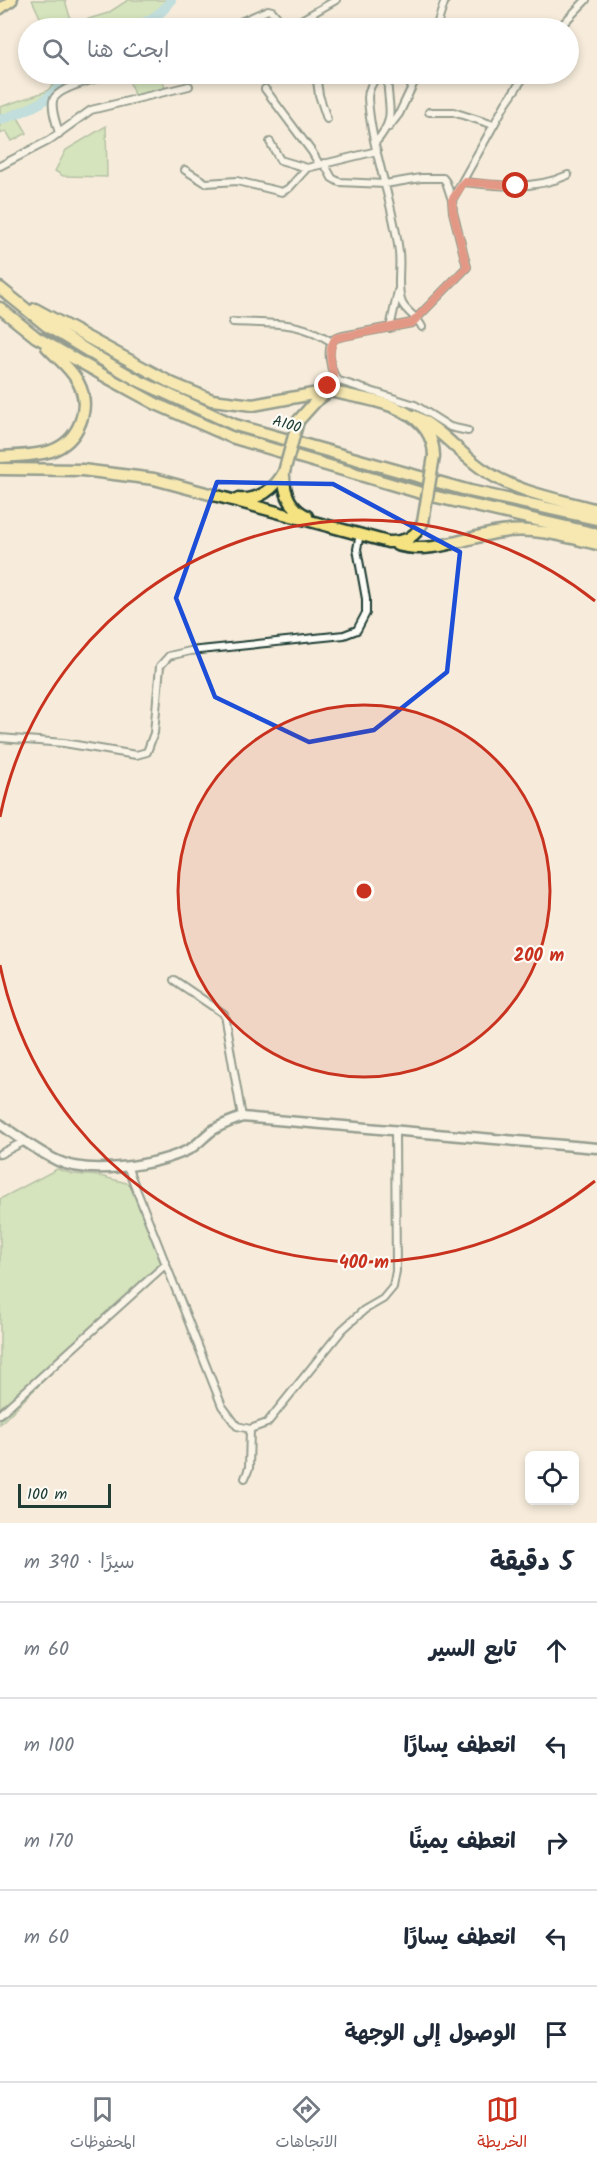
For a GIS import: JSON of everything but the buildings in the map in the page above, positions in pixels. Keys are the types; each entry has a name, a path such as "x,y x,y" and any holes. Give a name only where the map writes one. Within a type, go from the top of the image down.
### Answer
{"highway":[{"path":"0,286 40,313 76,333 173,384 212,400 253,405 329,391 387,406 428,422 472,462 501,481 538,495 597,510"},
{"name":"A100","path":"0,286 46,326 101,359 139,381 236,425 470,491 597,519"},
{"name":"A100","path":"0,308 36,337 156,404 231,437 428,495 597,534"},
{"path":"0,457 52,450 67,443 81,421 83,400 78,381 36,337"},
{"path":"205,494 246,500 260,496 279,483 298,421 315,400 329,391"},
{"path":"388,542 403,542 412,537 418,532 423,522 434,456 431,436 426,427 414,416"},
{"path":"0,469 82,470 154,479 404,546 424,548 444,546 499,532 528,530 597,544"},
{"path":"284,472 284,488 293,507 300,513 327,524"}],"main road":[{"path":"0,9 12,0"},
{"path":"0,1124 58,1162 74,1167 127,1166 185,1151 195,1146 211,1131 242,1117 597,1148"}],"street":[{"path":"305,18 336,0"},
{"path":"439,18 445,0"},
{"path":"569,18 586,0"},
{"path":"249,18 268,10 278,18"},
{"path":"59,134 53,102 57,94 81,84"},
{"path":"317,84 327,119"},
{"path":"372,84 368,97 375,143 399,252 402,302 407,310 419,319 422,327"},
{"path":"387,130 390,114 388,84"},
{"path":"375,143 399,114 413,84"},
{"path":"452,200 506,103 519,84"},
{"path":"0,166 59,134 91,110 189,86"},
{"path":"265,89 332,178 339,182 385,184 421,178 443,178 452,200 467,267 436,297 419,319 412,323 336,338 332,342 330,355 334,377"},
{"path":"429,112 453,112 494,125"},
{"path":"270,141 280,160 307,168"},
{"path":"185,170 206,183 237,181 279,192 289,188 307,168 377,151"},
{"path":"464,182 516,186 554,182 568,175"},
{"path":"390,328 400,282"},
{"path":"233,322 302,327 332,342"},
{"path":"329,391 329,382 334,377"},
{"path":"334,377 348,384 415,405 450,427 468,431"},
{"path":"0,738 64,743 136,755 147,752 154,733 160,666 169,656 190,651 344,635 357,630 366,613 366,599 357,549 360,534"},
{"path":"174,980 224,1014 242,1117"},
{"path":"127,1166 222,1406 237,1426 250,1429 267,1423 342,1330 364,1310 383,1299 393,1287 396,1271 395,1130"},
{"path":"0,1154 25,1142"},
{"path":"0,1414 166,1264"},
{"path":"244,1478 249,1468 250,1429"}],"highlighted area":[{"path":"217,482 333,484 460,552 447,672 374,730 309,742 215,697 176,598"}],"green space":[{"path":"32,0 65,0 70,18 40,18"},
{"path":"128,0 171,0 167,7 153,18 92,18 108,13"},
{"path":"54,84 63,84 56,92 0,117 0,107 47,91"},
{"path":"66,84 76,84 62,89"},
{"path":"130,84 164,84 165,88 135,98"},
{"path":"17,116 27,133 12,141 6,131 0,134 0,122"},
{"path":"106,126 107,177 63,176 55,171 66,150"},
{"path":"57,1169 130,1184 162,1262 0,1424 0,1199"}],"waterway":[{"path":"153,18 171,0"},
{"path":"0,120 40,103 62,84"}],"route":[{"path":"328,386 331,378 334,377 330,355 332,342 336,338 412,323 419,319 436,297 467,267 452,200 464,182 516,186"}]}
